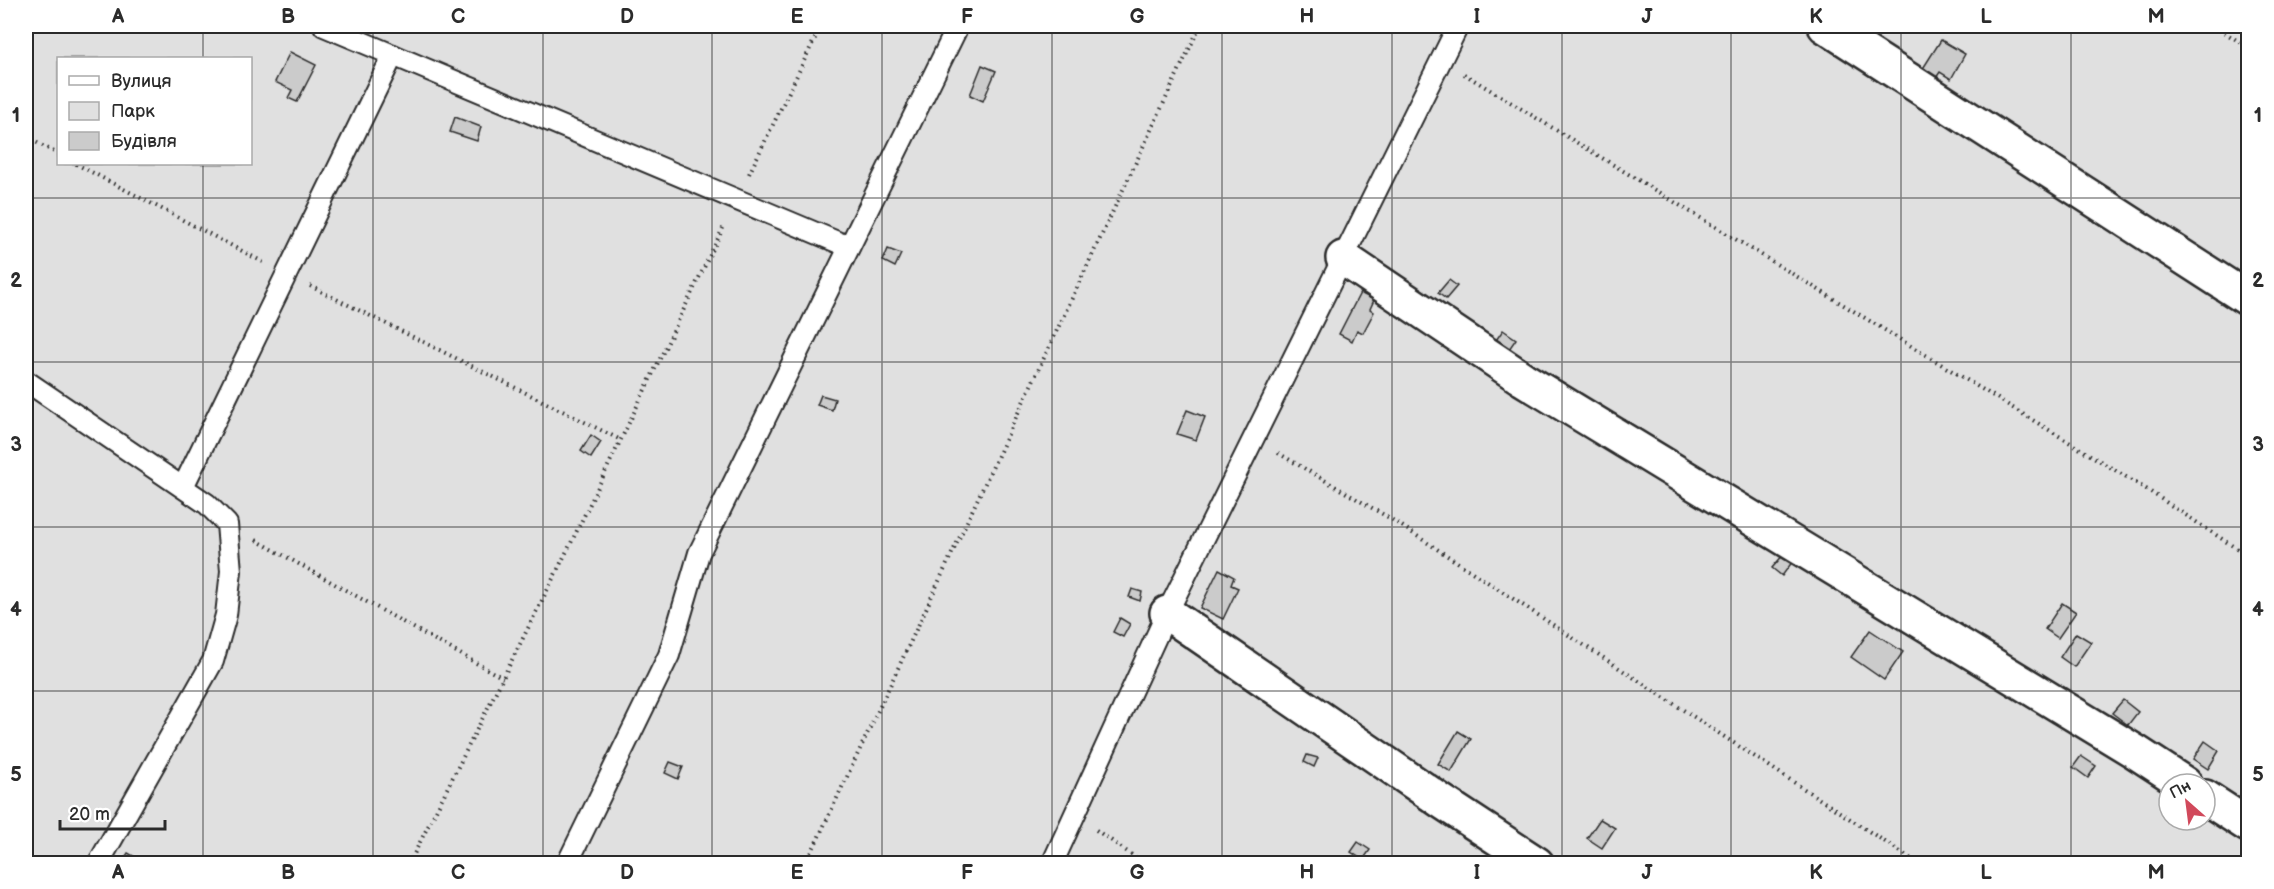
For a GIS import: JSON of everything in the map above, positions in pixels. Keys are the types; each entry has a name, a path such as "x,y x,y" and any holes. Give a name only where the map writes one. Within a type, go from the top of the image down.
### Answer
{"street":[{"path":"1825,26 2248,299"},
{"path":"1343,258 1522,378 2166,772"},
{"path":"1167,613 1537,864"},
{"path":"2217,805 2248,825"}],"lane":[{"path":"324,26 849,247"},
{"path":"567,864 669,655 699,553 958,26"},
{"path":"1053,864 1167,613 1458,26"},
{"path":"183,487 393,55"},
{"path":"26,381 207,504 227,524 231,571 226,615 213,661 98,864"}],"path":[{"path":"409,864 621,440 821,26"},
{"path":"806,864 1200,26"},
{"path":"2214,26 2248,47"},
{"path":"1441,60 2136,483 2248,556"},
{"path":"26,137 57,153"},
{"path":"78,165 287,274 621,440"},
{"path":"1254,438 1391,519 1919,864"},
{"path":"227,524 503,678"},
{"path":"1074,816 1145,864"}],"green space":[{"path":"26,26 2248,26 2248,863 26,863"}],"building":[{"path":"1941,40 1965,54 1951,79 1940,72 1936,78 1922,70"},
{"path":"290,52 316,65 297,102 288,98 292,90 275,82"},
{"path":"982,65 996,71 983,101 970,95"},
{"path":"455,117 481,127 477,141 450,132"},
{"path":"888,249 901,254 895,267 883,261"},
{"path":"1449,280 1457,286 1446,299 1438,293"},
{"path":"1360,293 1374,300 1370,309 1374,312 1363,333 1357,330 1352,341 1339,334"},
{"path":"1503,330 1516,339 1507,352 1494,343"},
{"path":"821,395 835,399 832,410 817,405"},
{"path":"1187,410 1205,417 1196,440 1177,434"},
{"path":"591,435 601,442 591,458 581,451"},
{"path":"1784,554 1793,561 1782,576 1772,568"},
{"path":"1219,569 1234,577 1231,585 1238,588 1223,619 1200,608"},
{"path":"1132,589 1142,592 1140,601 1129,597"},
{"path":"2062,603 2076,612 2058,638 2045,629"},
{"path":"1120,618 1130,624 1123,637 1113,632"},
{"path":"1870,630 1903,652 1884,680 1851,657"},
{"path":"2076,633 2091,642 2074,667 2060,657"},
{"path":"2123,700 2138,712 2128,725 2112,713"},
{"path":"1458,731 1471,739 1451,772 1438,764"},
{"path":"2205,741 2219,751 2208,769 2193,759"},
{"path":"1307,755 1318,758 1314,767 1304,762"},
{"path":"2081,756 2096,766 2088,778 2073,767"},
{"path":"670,762 683,767 678,779 665,773"},
{"path":"1600,819 1615,828 1602,848 1587,838"},
{"path":"1358,842 1370,850 1363,860 1351,852"},
{"path":"128,853 142,861 140,864 121,864"}]}
